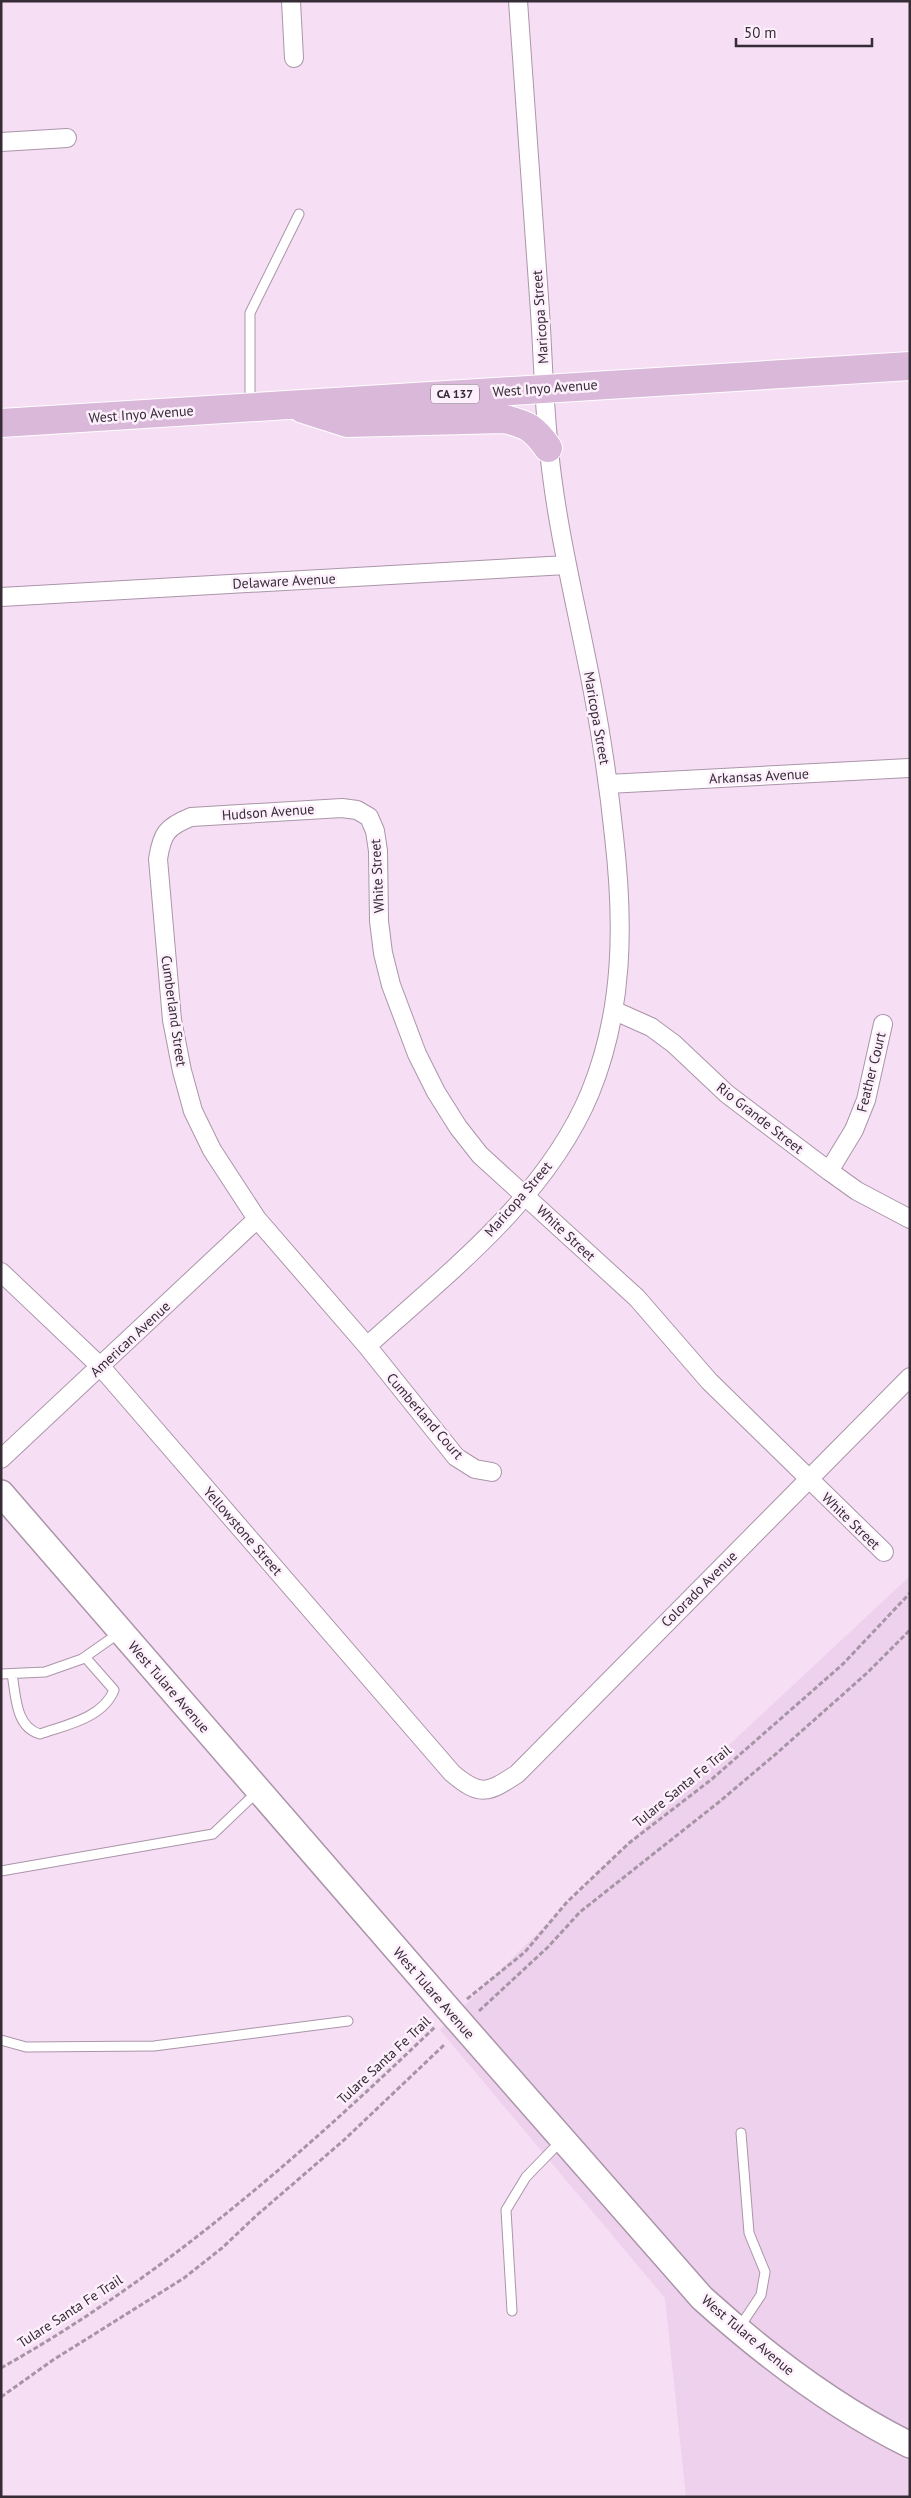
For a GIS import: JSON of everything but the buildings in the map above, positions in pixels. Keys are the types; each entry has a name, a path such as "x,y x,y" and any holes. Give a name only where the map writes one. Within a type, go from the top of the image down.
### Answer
{"main road":[{"name":"West Inyo Avenue","path":"1,423 910,366"},
{"path":"287,404 347,423 505,419 526,424 538,433 548,448"},
{"name":"West Tulare Avenue","path":"1,1493 702,2298 738,2330 815,2389 910,2446"}],"street":[{"path":"291,1 294,58"},
{"name":"Maricopa Street","path":"367,1346 492,1232 542,1175 576,1122 586,1102 600,1067 615,1011 621,912 608,784 593,692 567,566 548,448 518,1"},
{"path":"1,142 67,138"},
{"name":"Delaware Avenue","path":"1,597 567,566"},
{"name":"Arkansas Avenue","path":"608,784 909,768"},
{"name":"Hudson Avenue","path":"168,829 191,817 342,808 357,810 369,817"},
{"name":"White Street","path":"369,817 375,831 378,851 377,885 383,953 405,1026 436,1092 458,1127 480,1155 636,1298 709,1381 884,1552"},
{"name":"Cumberland Street","path":"168,829 161,839 158,860 172,1020 182,1071 193,1111 212,1150 257,1219 367,1346"},
{"name":"Rio Grande Street","path":"615,1011 651,1027 674,1044 727,1094 829,1171 857,1191 910,1219"},
{"name":"Feather Court","path":"829,1171 854,1130 866,1100 883,1024"},
{"name":"American Avenue","path":"1,1459 257,1219"},
{"name":"Yellowstone Street","path":"1,1272 101,1366 452,1774 468,1787 482,1791"},
{"name":"Cumberland Court","path":"367,1346 456,1457 476,1469 492,1472"},
{"name":"Colorado Avenue","path":"482,1791 496,1788 517,1774 910,1377"}],"lane":[{"path":"250,407 250,312 299,214"},
{"path":"1,1674 45,1672 85,1657 121,1631"},
{"path":"12,1674 21,1720 33,1732 40,1734 83,1719 109,1702 114,1690 85,1657"},
{"path":"1,1871 213,1834 258,1790"},
{"path":"1,2040 26,2047 154,2046 348,2021"},
{"path":"738,2330 761,2295 765,2272 749,2233 741,2133"},
{"path":"512,2311 506,2210 526,2177 563,2139"}],"path":[{"name":"Tulare Santa Fe Trail","path":"1,2368 74,2324 157,2266 340,2116 451,2012 526,1952 567,1902 630,1844 712,1778 843,1664 910,1594"},
{"path":"480,2011 548,1947 580,1912 719,1802 770,1759 867,1673 910,1630"},
{"path":"1,2397 53,2360 184,2278 222,2248 256,2215 344,2140 444,2045"}],"shaded area":[{"path":"910,1576 910,2497 686,2497 665,2298 440,2030 699,1773"}]}
